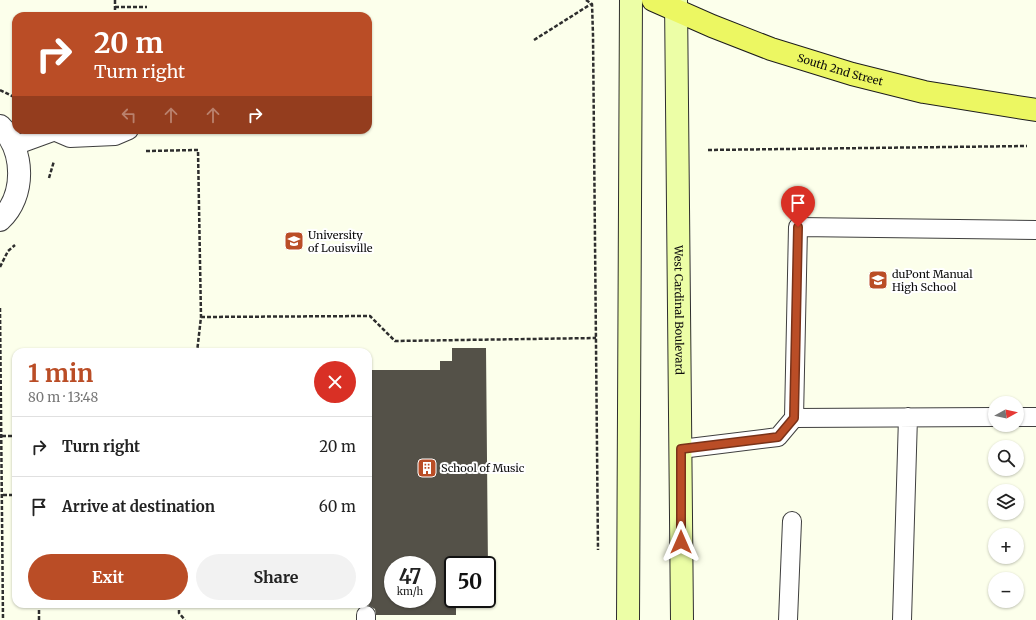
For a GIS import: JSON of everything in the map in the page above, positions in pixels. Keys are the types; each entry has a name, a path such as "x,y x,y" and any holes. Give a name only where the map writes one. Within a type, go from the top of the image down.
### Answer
{"main road":[{"path":"628,620 631,0"},
{"name":"South 2nd Street","path":"653,0 676,5 770,49 852,74 924,92 1036,110"},
{"name":"West Cardinal Boulevard","path":"676,5 682,620"}],"street":[{"path":"0,126 14,146 20,165 19,184 13,203 0,220"}],"lane":[{"path":"14,146 48,134"},
{"path":"63,134 70,138 115,136 120,134"},
{"path":"681,449 778,437 794,418 798,227 1036,230"},
{"path":"902,620 908,417"},
{"path":"794,418 988,417"},
{"path":"1024,417 1036,417"},
{"path":"788,620 792,521"}],"path":[{"path":"115,0 115,12"},
{"path":"586,0 592,4"},
{"path":"534,40 592,4"},
{"path":"592,4 598,557"},
{"path":"115,7 147,7"},
{"path":"0,90 12,96"},
{"path":"708,150 1027,146"},
{"path":"145,150 198,150 201,317 197,348"},
{"path":"47,186 53,162 58,158"},
{"path":"0,268 8,251 17,243"},
{"path":"0,308 3,620"},
{"path":"201,317 370,316 395,341 596,338"},
{"path":"2,436 12,436"},
{"path":"2,495 12,495"},
{"path":"39,608 39,620"},
{"path":"179,608 180,613 185,620"}],"building":[{"name":"School of Music","path":"452,348 486,348 488,556 444,556 444,608 456,608 456,615 376,615 375,609 372,607 372,370 440,370 440,361 452,361"}],"place":[{"name":"University of Louisville","path":"294,241"},
{"name":"duPont Manual High School","path":"878,280"},
{"name":"School of Music","path":"427,468"}],"route":[{"path":"681,542 681,449 778,437 794,418 798,227"}]}
